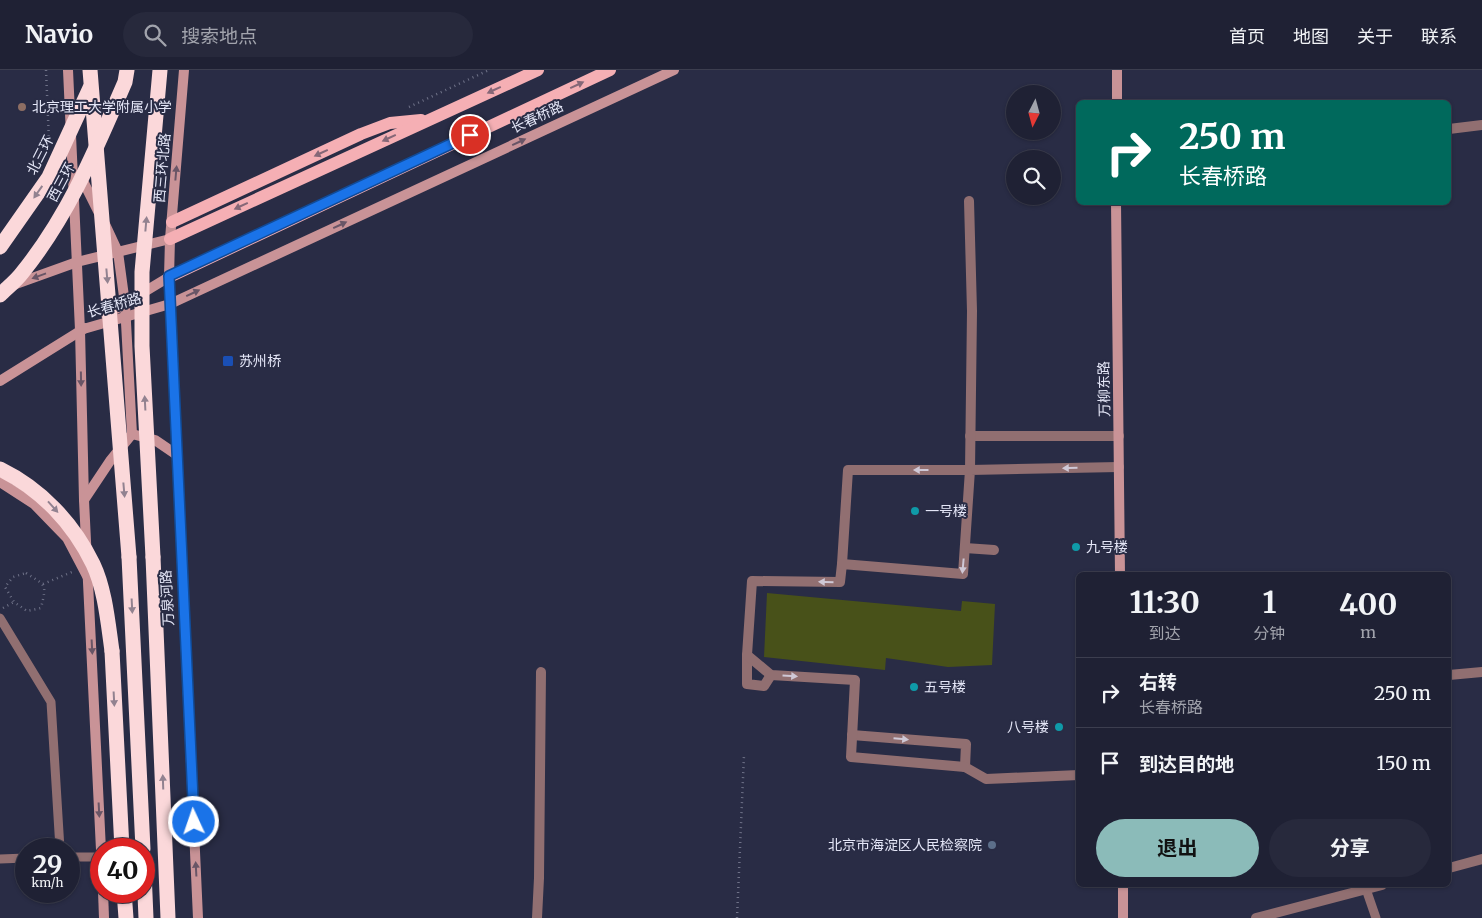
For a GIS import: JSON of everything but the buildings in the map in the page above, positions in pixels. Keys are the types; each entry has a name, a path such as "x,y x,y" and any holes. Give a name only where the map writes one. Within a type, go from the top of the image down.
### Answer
{"highway":[{"path":"90,70 129,557 142,838"},
{"name":"北三环","path":"0,247 49,177 97,70"},
{"name":"西三环","path":"0,295 21,275 58,222 86,173 125,82 127,70"},
{"name":"万泉河路","path":"160,70 142,272 142,346 154,557 168,918"},
{"path":"0,468 18,478 51,503 75,533 94,565 105,604 112,650 121,838"},
{"path":"125,903 126,918"},
{"path":"145,903 146,918"}],"main road":[{"path":"170,239 538,70"},
{"name":"长春桥路","path":"169,276 610,70"},
{"path":"172,222 361,134 390,124 433,118"}],"street":[{"path":"68,70 80,330 84,500 100,838"},
{"name":"西三环北路","path":"169,276 170,239 184,70"},
{"name":"长春桥路","path":"80,330 170,304 674,70"},
{"path":"1117,70 1117,100"},
{"path":"1451,129 1482,125"},
{"path":"73,164 116,248 125,304 132,434 110,461 84,500"},
{"path":"0,288 42,252 62,220 74,179"},
{"path":"842,564 963,574 970,470 972,312 969,201"},
{"name":"万柳东路","path":"1116,205 1120,572"},
{"path":"0,288 116,248 170,239"},
{"path":"0,381 169,276"},
{"name":"万泉河路","path":"169,276 198,918"},
{"path":"132,434 155,440 177,455"},
{"path":"970,436 1119,436"},
{"path":"771,674 764,686 747,684 752,581 840,582 848,470 1119,467"},
{"path":"0,482 34,504 67,538 89,581"},
{"path":"965,548 994,550"},
{"path":"747,654 771,674 856,680 851,757 965,767 986,779 1076,775"},
{"path":"537,918 539,878 540,672"},
{"path":"1451,675 1482,672"},
{"path":"852,735 966,744 965,767"},
{"path":"1451,867 1482,859"},
{"path":"1123,887 1123,918"},
{"path":"1256,918 1374,887"},
{"path":"103,903 104,918"}],"lane":[{"path":"0,618 51,702 59,838"},
{"path":"0,858 15,858"},
{"path":"1366,889 1376,918"}],"path":[{"path":"43,584 82,568"},
{"path":"26,573 43,584 46,589 41,608 27,611 14,602 4,587 13,577 26,573"},
{"path":"0,610 14,602"},
{"path":"738,918 744,755"}],"green space":[{"path":"767,593 961,611 962,601 995,604 992,665 948,667 886,658 885,670 764,657"}],"place":[{"name":"北京理工大学附属小学","path":"22,107"},
{"name":"苏州桥","path":"228,361"},
{"name":"一号楼","path":"915,511"},
{"name":"九号楼","path":"1076,547"},
{"name":"五号楼","path":"914,687"},
{"name":"八号楼","path":"1059,727"},
{"name":"北京市海淀区人民检察院","path":"992,845"}],"route":[{"path":"194,822 169,276 470,135"}]}
